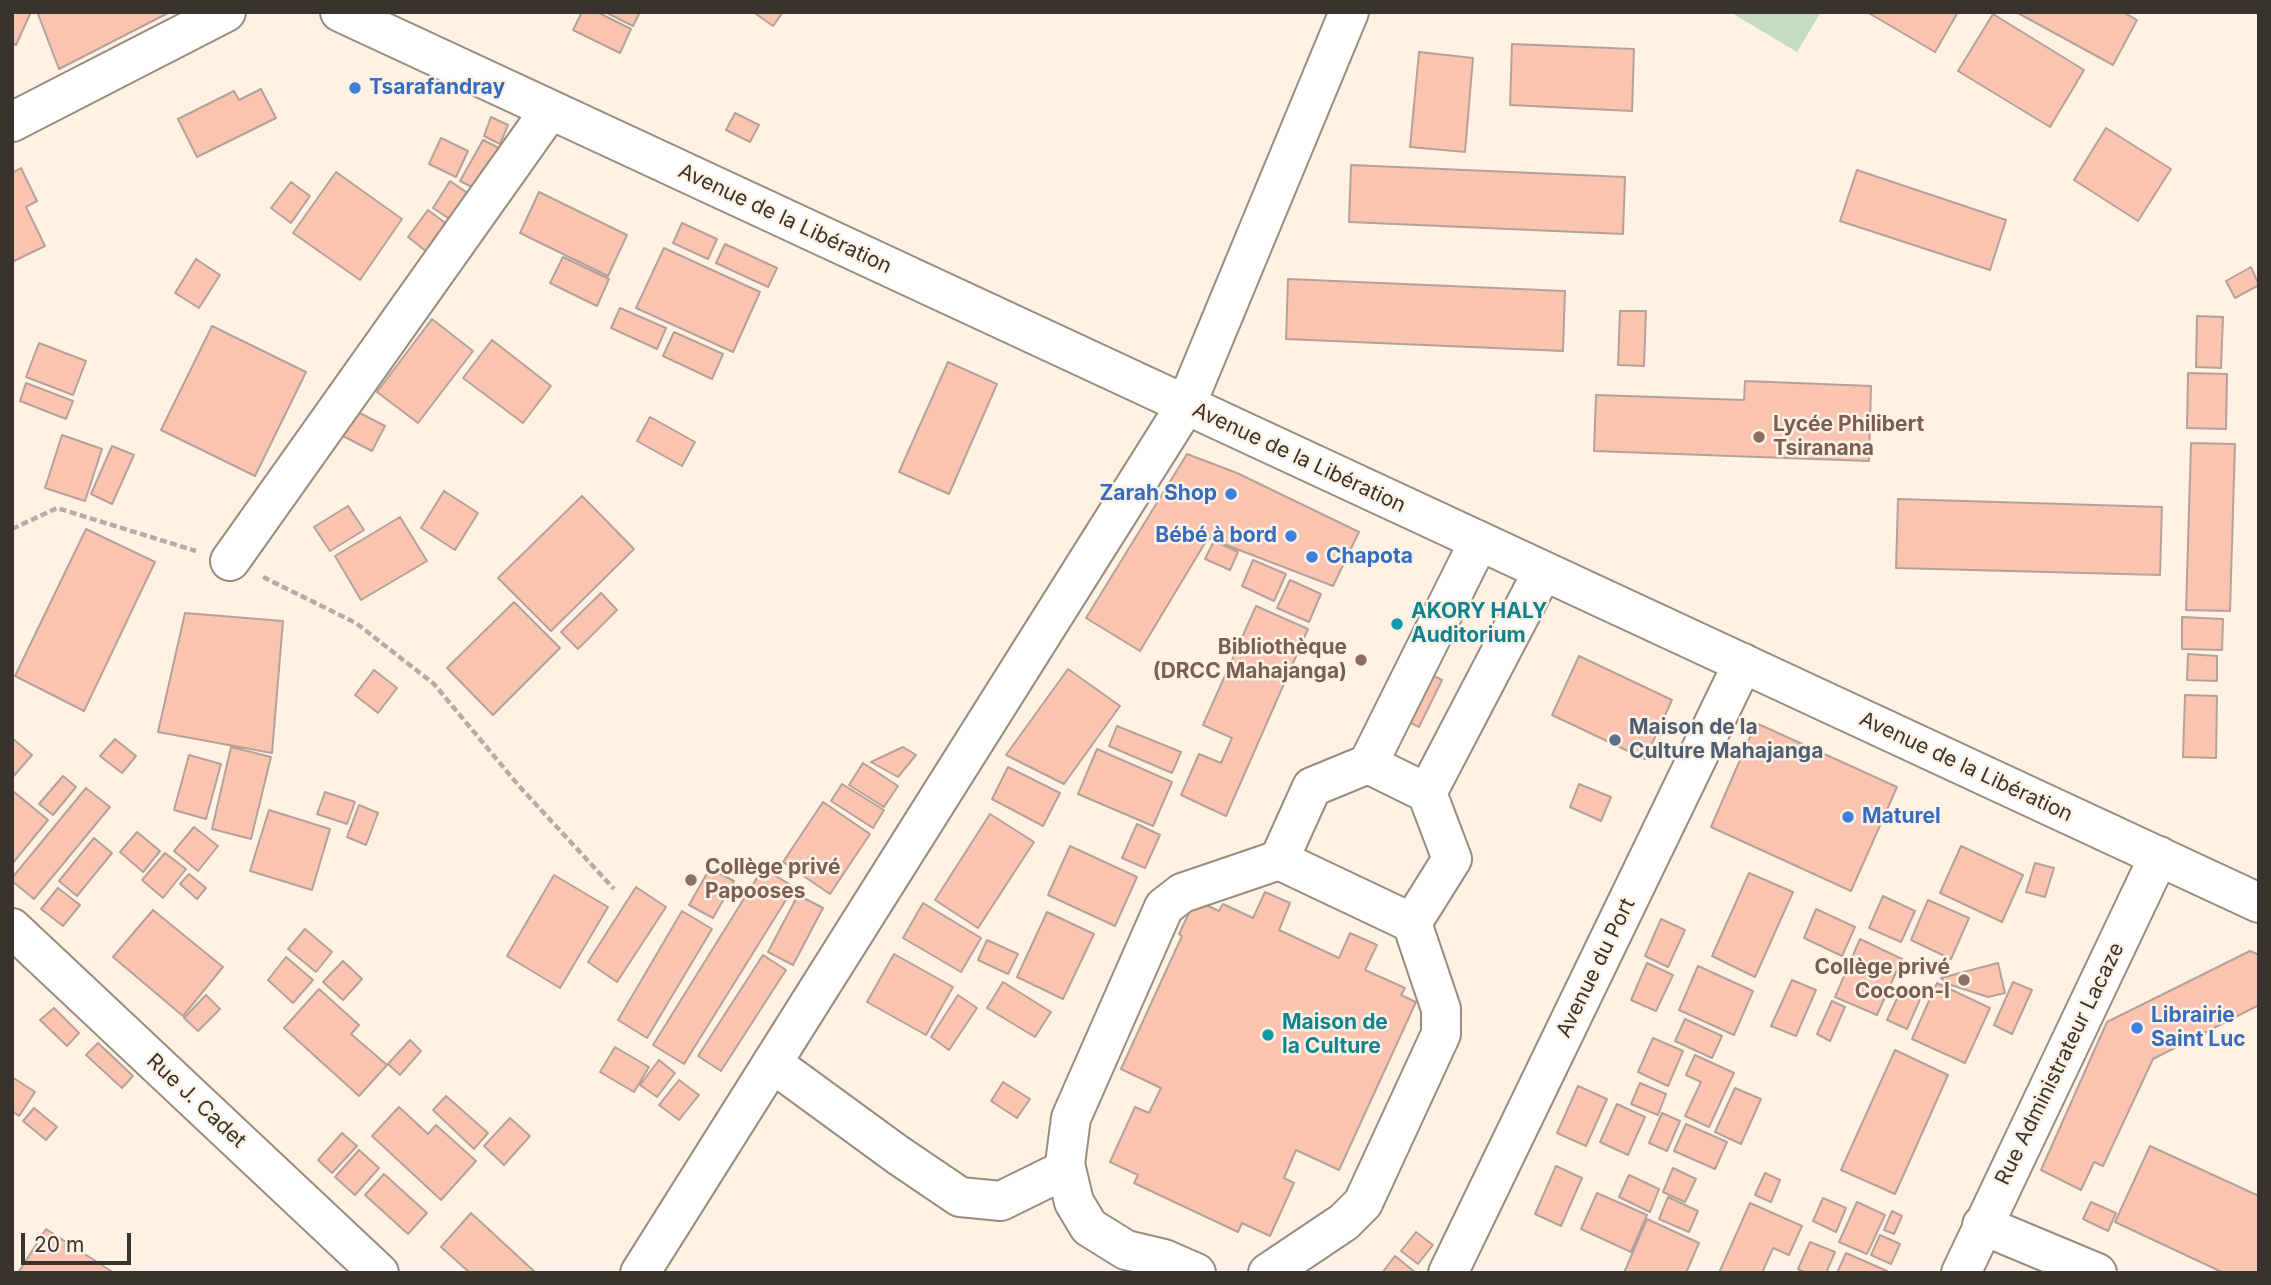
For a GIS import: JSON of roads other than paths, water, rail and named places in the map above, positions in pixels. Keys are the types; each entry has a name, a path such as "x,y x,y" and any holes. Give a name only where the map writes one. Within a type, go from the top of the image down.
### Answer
{"street":[{"path":"12,122 226,12"},
{"name":"Avenue de la Libération","path":"340,12 2160,856 2254,896"},
{"path":"640,1273 1186,405 1349,12"},
{"path":"230,561 550,110"},
{"path":"1279,860 1312,788 1368,764 1479,541"},
{"path":"1427,793 1544,571"},
{"name":"Avenue du Port","path":"1448,1273 1743,663"},
{"path":"1368,764 1427,793 1452,859 1412,923"},
{"name":"Rue Administrateur Lacaze","path":"1961,1273 2160,856"},
{"path":"1196,1273 1164,1259 1126,1250 1089,1227 1074,1202 1066,1169 1072,1118 1164,907 1182,893 1279,860 1412,923 1441,1009 1441,1034 1363,1203 1344,1222 1268,1273"},
{"name":"Rue J. Cadet","path":"12,928 379,1273"},
{"path":"772,1063 960,1197 1001,1201 1066,1169"},
{"path":"1982,1225 2097,1273"}],"place":[{"name":"Tsarafandray","path":"355,88"},
{"name":"Lycée Philibert Tsiranana","path":"1759,437"},
{"name":"Zarah Shop","path":"1231,494"},
{"name":"Bébé à bord","path":"1291,536"},
{"name":"Chapota","path":"1312,557"},
{"name":"AKORY HALY Auditorium","path":"1397,624"},
{"name":"Bibliothèque (DRCC Mahajanga)","path":"1361,660"},
{"name":"Maison de la Culture Mahajanga","path":"1615,740"},
{"name":"Maturel","path":"1848,817"},
{"name":"Collège privé Papooses","path":"691,880"},
{"name":"Collège privé Cocoon-I","path":"1964,980"},
{"name":"Librairie Saint Luc","path":"2137,1028"},
{"name":"Maison de la Culture","path":"1268,1035"}]}
